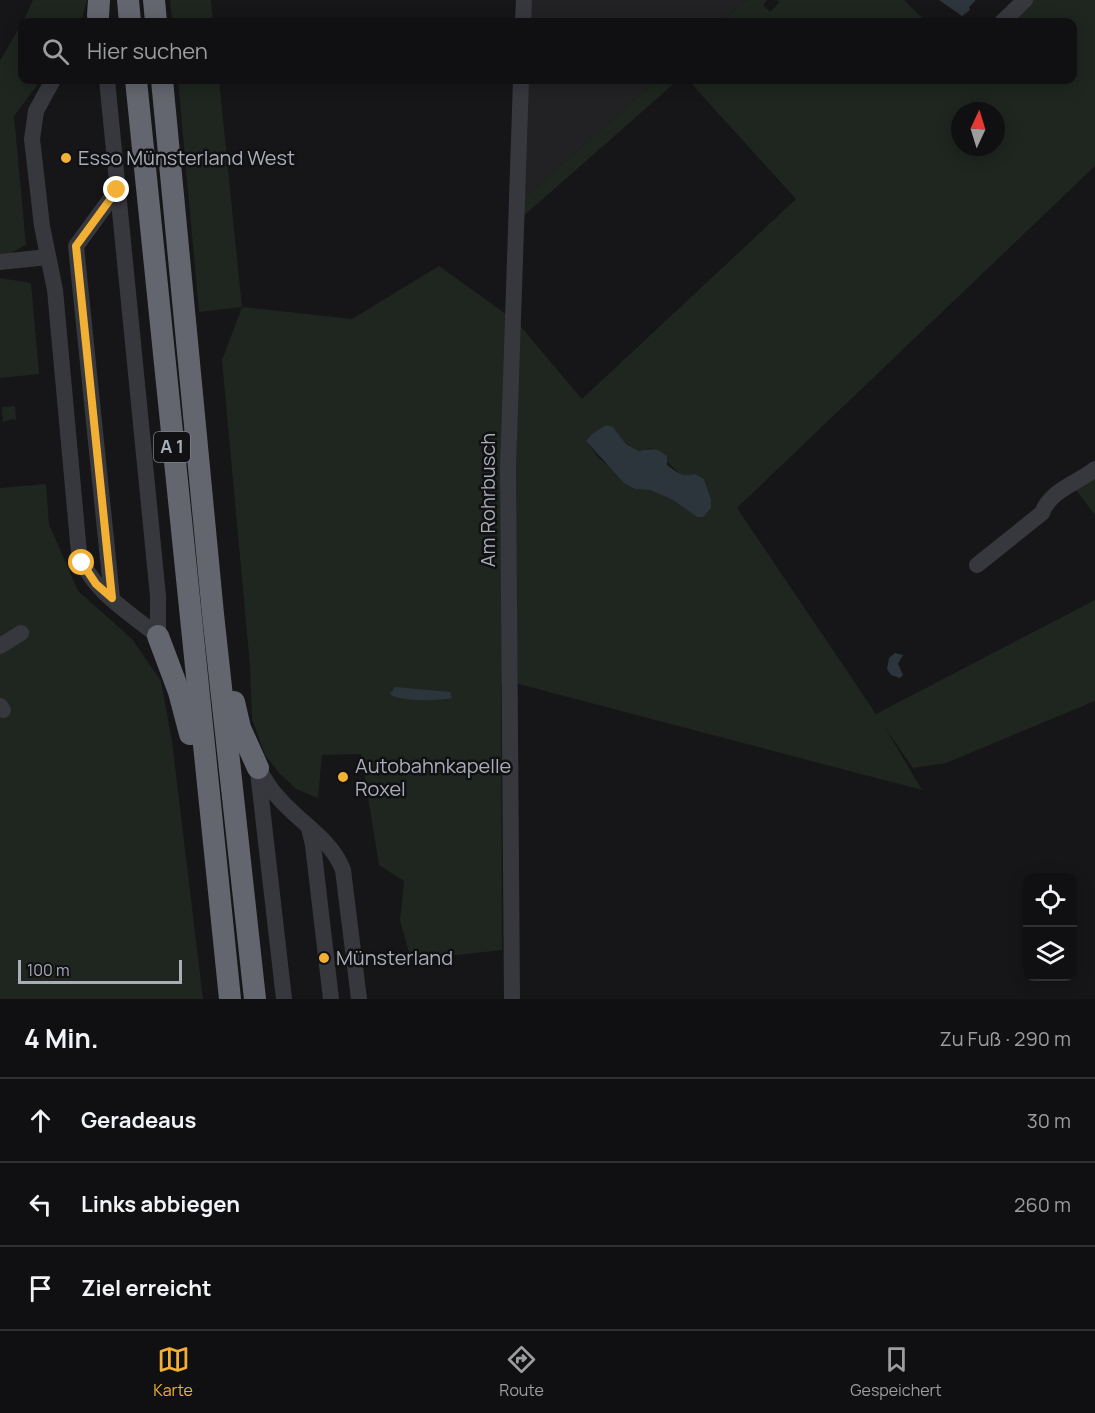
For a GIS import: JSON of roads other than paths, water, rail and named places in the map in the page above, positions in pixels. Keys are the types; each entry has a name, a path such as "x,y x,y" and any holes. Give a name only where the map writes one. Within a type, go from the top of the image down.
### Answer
{"highway":[{"path":"128,0 130,18"},
{"path":"154,0 156,18"},
{"name":"A 1","path":"136,84 230,999"},
{"name":"A 1","path":"162,84 213,614 255,999"},
{"path":"213,614 240,728 258,768"},
{"path":"158,636 184,711 210,814"}],"street":[{"path":"523,18 524,0"},
{"path":"1006,18 1025,0"},
{"path":"51,84 39,104 33,128 48,257 55,290 80,554 92,579 158,636"},
{"path":"107,84 157,585 158,636"},
{"name":"Am Rohrbusch","path":"512,999 508,468 521,84"},
{"path":"112,598 76,246 117,190"},
{"path":"0,262 48,257"},
{"path":"977,565 1042,513 1045,505 1066,486 1081,481 1095,469"},
{"path":"0,646 21,633"},
{"path":"258,768 276,796 333,849 343,870 358,999"},
{"path":"258,768 284,999"},
{"path":"309,828 331,999"}],"place":[{"name":"Esso Münsterland West","path":"66,158"},
{"name":"Autobahnkapelle Roxel","path":"343,777"},
{"name":"Münsterland","path":"324,958"}]}
